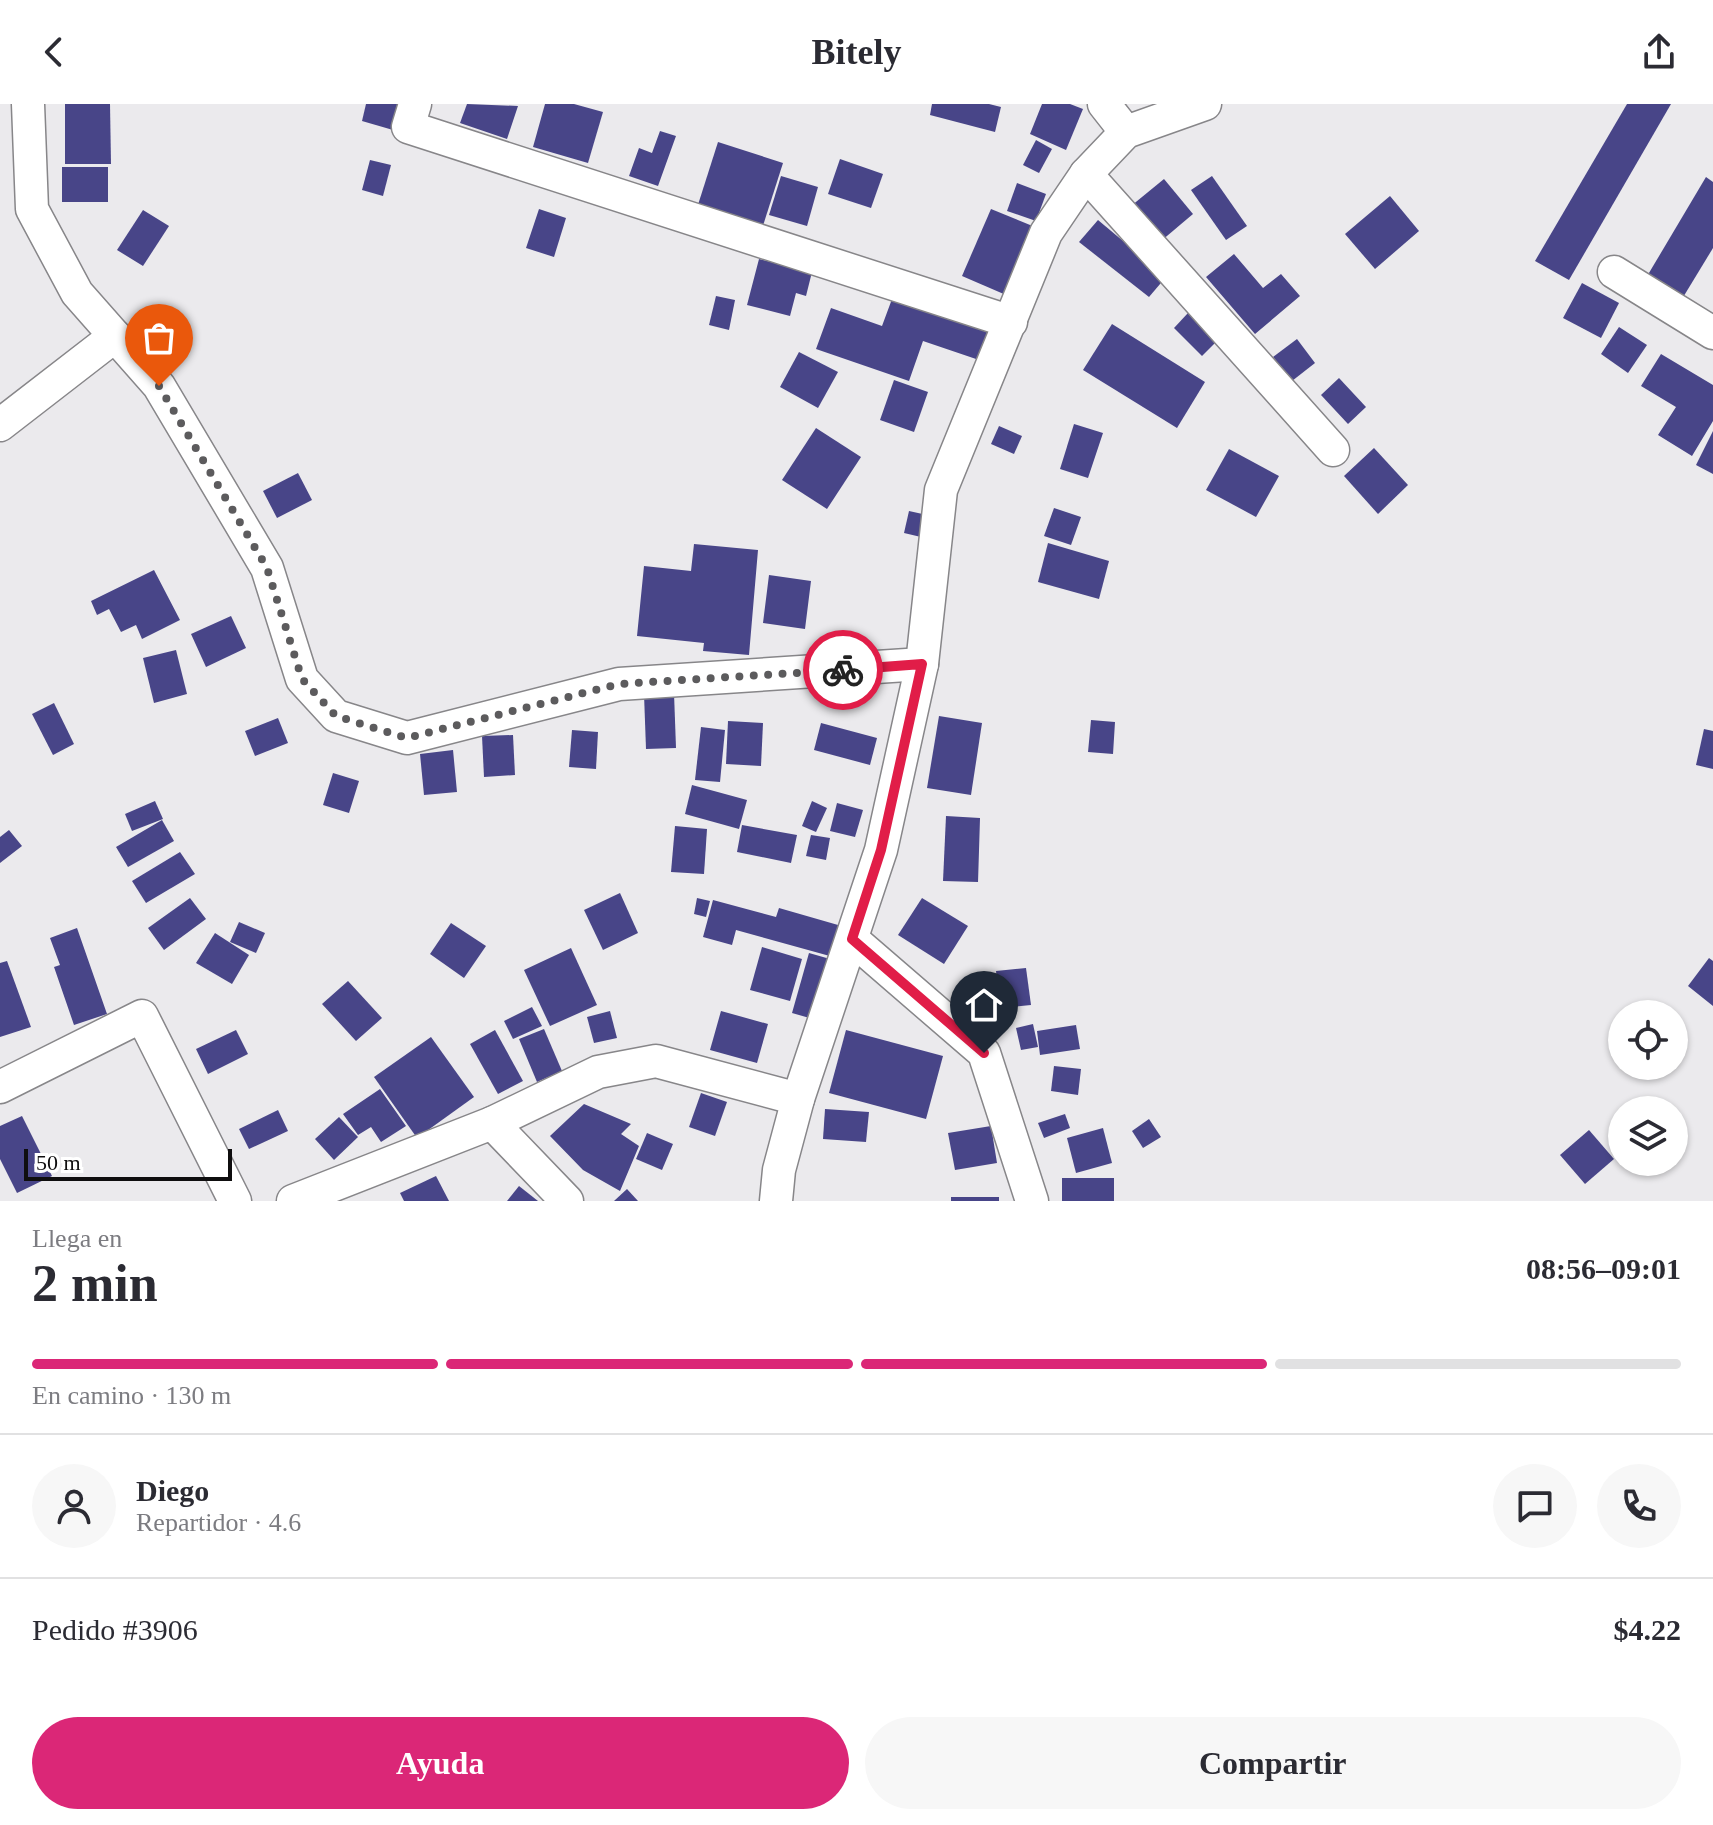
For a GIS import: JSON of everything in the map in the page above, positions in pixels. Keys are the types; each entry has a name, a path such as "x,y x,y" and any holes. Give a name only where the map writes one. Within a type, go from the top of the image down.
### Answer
{"street":[{"path":"28,104 32,209 77,293 159,386 267,568 302,679 336,716 407,738 619,684 922,664"},
{"path":"415,104 408,127 1011,322"},
{"path":"1104,104 1126,132"},
{"path":"776,1201 779,1170 798,1099 881,850 922,664 941,490 1046,233 1086,174 1126,132 1205,104"},
{"path":"1086,174 1333,450"},
{"path":"1614,272 1713,333"},
{"path":"0,425 115,336"},
{"path":"852,939 984,1053 1032,1201"},
{"path":"0,1087 142,1016 235,1201"},
{"path":"293,1201 492,1123 598,1072 656,1061 798,1099"},
{"path":"492,1123 567,1201"}],"building":[{"path":"65,104 110,104 111,164 65,164"},
{"path":"366,104 400,104 393,130 362,121"},
{"path":"467,104 518,106 507,139 460,123"},
{"path":"545,104 574,104 603,112 588,163 533,147"},
{"path":"932,104 989,104 1001,107 995,132 930,115"},
{"path":"1042,104 1070,104 1083,109 1066,150 1030,134"},
{"path":"1627,104 1671,104 1569,280 1535,261"},
{"path":"660,131 676,136 658,186 629,176 639,148 652,153"},
{"path":"1036,140 1052,149 1039,173 1023,165"},
{"path":"718,142 783,163 761,232 696,211"},
{"path":"840,159 883,174 871,208 828,194"},
{"path":"370,160 391,165 383,196 362,190"},
{"path":"62,167 108,167 108,202 62,202"},
{"path":"781,176 818,187 807,226 769,215"},
{"path":"1212,176 1247,226 1226,240 1191,190"},
{"path":"1706,177 1713,182 1713,248 1682,299 1646,278"},
{"path":"1164,179 1193,214 1161,241 1131,206"},
{"path":"1017,183 1046,194 1036,221 1007,211"},
{"path":"1390,196 1419,231 1375,269 1345,234"},
{"path":"539,209 566,218 554,257 526,248"},
{"path":"991,209 1035,227 1006,295 962,276"},
{"path":"143,210 169,226 143,266 117,250"},
{"path":"1098,220 1166,277 1149,297 1079,242"},
{"path":"1234,254 1263,288 1281,274 1300,296 1255,334 1206,277"},
{"path":"759,259 812,272 806,296 796,293 790,316 747,305"},
{"path":"1582,283 1619,303 1601,338 1563,318"},
{"path":"716,296 735,300 729,330 709,325"},
{"path":"892,299 945,318 947,311 990,326 979,360 923,341 909,381 816,349 831,308 882,326"},
{"path":"1188,313 1216,342 1202,356 1174,328"},
{"path":"1112,324 1205,382 1177,428 1083,370"},
{"path":"1619,327 1647,345 1628,373 1601,354"},
{"path":"1297,339 1315,363 1292,381 1273,357"},
{"path":"799,352 838,372 818,408 780,387"},
{"path":"1661,354 1713,385 1713,421 1692,456 1658,435 1676,407 1641,386"},
{"path":"1339,378 1366,407 1348,424 1321,395"},
{"path":"894,380 928,392 914,432 880,420"},
{"path":"1074,424 1103,433 1088,478 1060,469"},
{"path":"999,426 1022,436 1014,454 991,444"},
{"path":"816,428 861,457 827,509 782,480"},
{"path":"1713,431 1713,474 1696,465"},
{"path":"1374,448 1408,485 1378,514 1344,476"},
{"path":"1229,449 1279,476 1256,517 1206,490"},
{"path":"298,473 312,500 277,518 263,491"},
{"path":"1054,508 1081,517 1071,545 1044,536"},
{"path":"909,511 927,515 921,537 904,533"},
{"path":"1048,543 1109,561 1099,599 1038,582"},
{"path":"694,544 758,550 749,655 703,651 704,643 637,636 644,566 691,571"},
{"path":"154,570 180,620 142,639 136,625 121,632 109,609 97,615 91,601"},
{"path":"769,575 811,581 805,629 763,623"},
{"path":"231,616 246,648 206,667 191,634"},
{"path":"176,650 187,694 154,703 143,658"},
{"path":"674,693 676,748 646,749 644,694"},
{"path":"54,703 74,744 53,755 32,714"},
{"path":"939,716 982,723 971,795 927,788"},
{"path":"278,718 288,743 255,756 245,731"},
{"path":"1091,720 1115,722 1113,754 1088,752"},
{"path":"728,721 763,723 761,766 726,764"},
{"path":"821,723 877,738 870,765 814,750"},
{"path":"701,727 725,730 720,782 695,780"},
{"path":"1704,729 1713,731 1713,769 1696,765"},
{"path":"572,730 598,732 596,769 569,767"},
{"path":"513,735 515,775 484,777 482,736"},
{"path":"453,750 457,792 424,795 420,754"},
{"path":"333,773 359,781 349,813 323,805"},
{"path":"692,785 747,800 739,829 685,814"},
{"path":"155,801 163,819 132,831 125,814"},
{"path":"812,801 827,808 816,832 802,826"},
{"path":"837,803 863,810 855,837 830,831"},
{"path":"946,816 980,818 978,882 943,881"},
{"path":"162,820 174,841 128,867 116,847"},
{"path":"742,825 797,835 791,863 737,852"},
{"path":"675,826 707,829 704,874 671,872"},
{"path":"9,830 22,846 0,863 0,837"},
{"path":"811,835 830,838 826,860 806,856"},
{"path":"180,852 195,874 146,903 132,881"},
{"path":"620,893 638,933 603,950 584,910"},
{"path":"190,898 206,919 164,950 148,928"},
{"path":"697,898 710,901 706,917 694,914"},
{"path":"922,898 968,926 944,964 898,935"},
{"path":"713,900 776,917 779,908 845,927 837,958 736,930 732,945 703,937"},
{"path":"239,922 265,933 256,953 230,942"},
{"path":"451,923 486,946 464,978 430,954"},
{"path":"77,928 107,1014 74,1025 54,967 60,965 50,938"},
{"path":"215,933 249,955 232,984 196,963"},
{"path":"762,947 802,959 790,1001 750,990"},
{"path":"571,948 597,1005 550,1026 524,970"},
{"path":"809,953 837,961 820,1021 792,1013"},
{"path":"1709,958 1713,961 1713,1006 1688,986"},
{"path":"7,961 31,1027 0,1037 0,963"},
{"path":"1026,968 1031,1005 1001,1008 996,971"},
{"path":"348,981 382,1018 356,1041 322,1004"},
{"path":"532,1007 542,1026 513,1039 504,1021"},
{"path":"610,1011 617,1038 594,1043 587,1017"},
{"path":"721,1011 768,1024 757,1063 710,1050"},
{"path":"1033,1024 1038,1047 1021,1050 1016,1028"},
{"path":"1076,1025 1080,1049 1040,1055 1037,1031"},
{"path":"544,1029 562,1071 537,1082 519,1039"},
{"path":"236,1030 248,1054 208,1074 196,1049"},
{"path":"495,1030 523,1081 498,1094 470,1044"},
{"path":"846,1030 943,1056 926,1119 829,1093"},
{"path":"431,1037 474,1097 417,1138 374,1077"},
{"path":"1054,1066 1081,1069 1078,1095 1051,1091"},
{"path":"380,1089 406,1126 381,1142 371,1127 358,1135 343,1114"},
{"path":"701,1093 727,1102 715,1136 689,1127"},
{"path":"584,1104 631,1124 621,1134 639,1146 620,1191 583,1170 550,1136"},
{"path":"825,1109 869,1112 866,1142 823,1139"},
{"path":"278,1110 288,1131 249,1149 239,1129"},
{"path":"1065,1114 1070,1128 1044,1138 1038,1123"},
{"path":"22,1116 52,1176 17,1193 0,1159 0,1126"},
{"path":"339,1117 358,1137 334,1160 315,1139"},
{"path":"1149,1119 1161,1137 1143,1148 1132,1131"},
{"path":"991,1126 997,1163 955,1170 948,1133"},
{"path":"1103,1128 1112,1163 1076,1173 1067,1138"},
{"path":"1589,1130 1608,1152 1608,1164 1585,1184 1560,1155"},
{"path":"647,1133 673,1144 662,1170 636,1159"},
{"path":"436,1176 449,1201 404,1201 400,1193"},
{"path":"1062,1178 1114,1178 1114,1201 1062,1201"},
{"path":"519,1186 538,1201 507,1201"},
{"path":"627,1189 638,1201 614,1201"},
{"path":"951,1197 999,1197 999,1201 951,1201"}],"way so far":[{"path":"159,386 267,568 302,679 336,716 407,738 619,684 843,670"}],"route":[{"path":"843,670 922,664 881,850 852,939 984,1053"}]}
